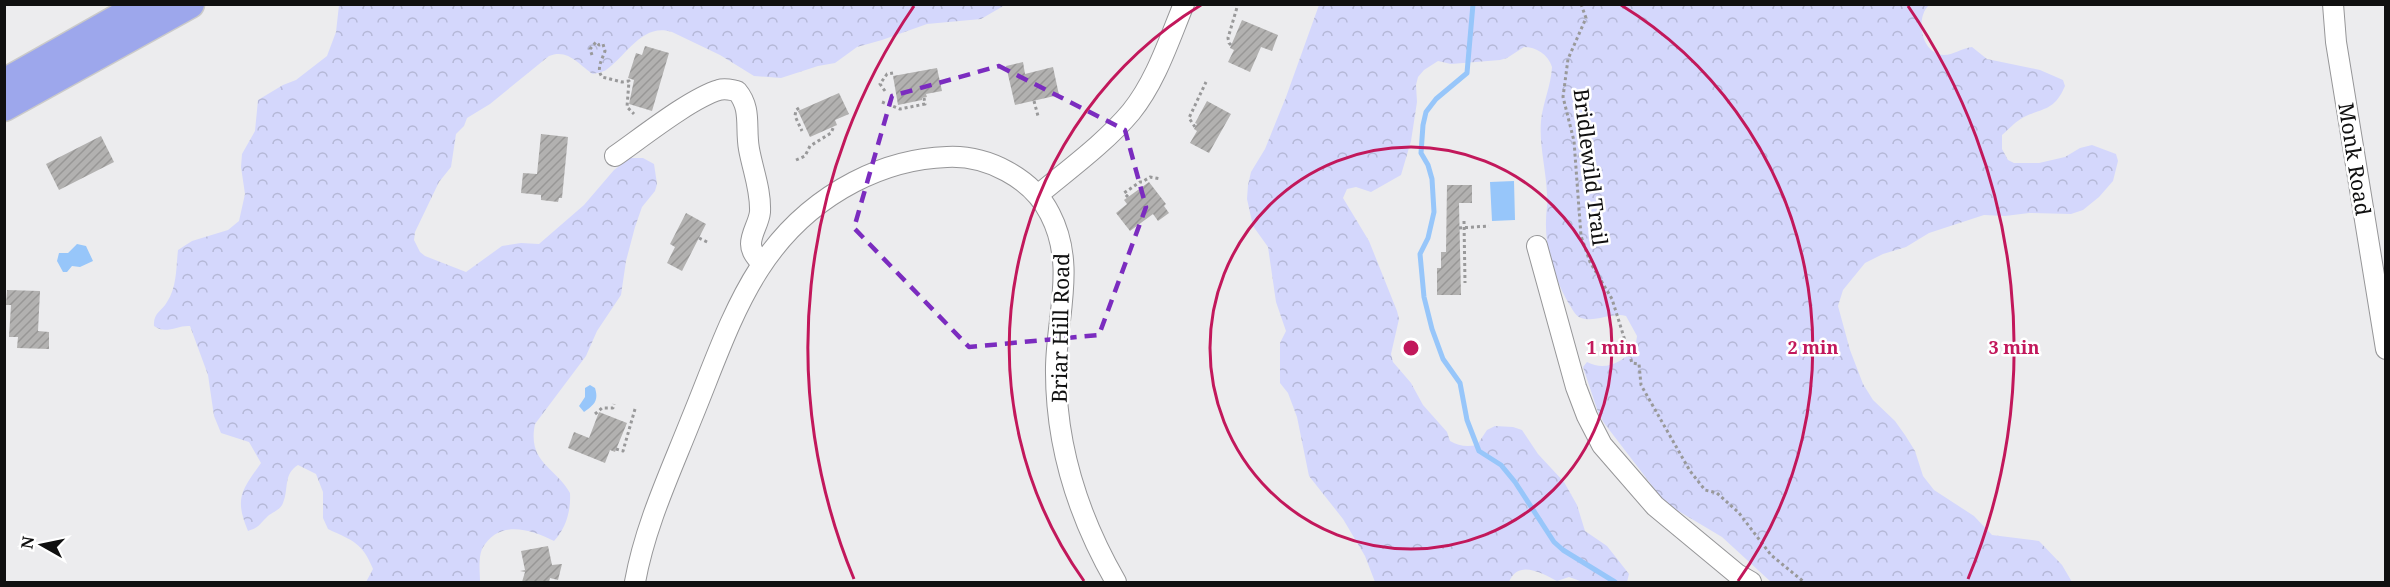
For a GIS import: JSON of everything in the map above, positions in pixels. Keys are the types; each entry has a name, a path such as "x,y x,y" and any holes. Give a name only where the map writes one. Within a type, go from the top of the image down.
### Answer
{"highway":[{"path":"4,83 144,4"},
{"path":"4,107 190,4"}],"street":[{"path":"1038,195 1130,112 1145,92 1184,4"},
{"name":"Monk Road","path":"2333,4 2336,42 2385,350"},
{"path":"615,156 702,98 718,90 737,91 744,99 748,114 748,146 760,189 760,215 751,243 753,254 762,264"},
{"name":"Briar Hill Road","path":"635,582 648,529 744,293 787,230 838,190 865,177 924,158 956,157 980,161 1003,169 1038,195 1060,235 1065,273 1056,366 1057,405 1063,445 1071,484 1084,520 1099,553 1116,582"},
{"path":"1537,246 1573,377 1596,432 1614,461 1644,494 1682,528 1737,574 1751,582"}],"path":[{"path":"1231,45 1228,38 1238,4"},
{"name":"Bridlewild Trail","path":"1581,4 1586,18 1568,59 1563,97 1575,141 1581,236 1585,250 1612,298 1632,363 1639,364 1641,385 1690,471 1705,490 1717,494 1739,513 1771,555 1804,582"},
{"path":"592,55 590,49 596,42 599,45 603,44 605,51 598,69 599,74 602,78 629,81 627,106 634,114"},
{"path":"885,91 880,84 887,74 893,73"},
{"path":"1195,127 1189,118 1206,82"},
{"path":"882,102 900,109 925,104 924,98"},
{"path":"1034,101 1038,116"},
{"path":"799,108 795,110 795,116 802,131"},
{"path":"796,160 805,156 810,146 831,133 834,126"},
{"path":"1128,198 1124,193 1140,182 1143,183 1150,177 1161,179"},
{"path":"1464,221 1465,283"},
{"path":"1459,228 1489,226"},
{"path":"699,238 709,243"},
{"path":"595,414 602,408 613,408 614,404"},
{"path":"616,449 623,451 635,409"}],"highlighted area":[{"path":"999,66 1125,130 1146,207 1099,335 969,347 854,228 892,96"}],"green space":[{"path":"339,4 1005,5 981,19 927,24 857,47 835,63 781,78 754,76 720,55 672,32 662,30 652,32 636,42 606,70 598,73 593,74 568,56 556,54 549,56 490,104 467,118 464,126 456,134 451,167 439,182 415,232 414,240 420,252 425,256 466,272 502,246 521,243 539,244 584,205 614,170 630,158 643,158 654,164 657,184 655,191 642,207 635,227 626,261 621,295 597,331 586,356 535,424 535,448 539,456 570,493 570,506 562,531 554,541 525,530 505,530 497,533 482,549 480,582 366,582 373,569 365,553 356,543 328,529 323,518 323,492 316,474 298,465 288,477 282,506 254,529 248,531 241,510 242,495 261,463 249,442 221,433 214,416 208,375 190,326 163,330 154,326 156,315 173,290 178,250 192,241 228,230 239,221 245,194 241,167 242,154 255,131 258,100 296,80 327,56 336,32"},
{"path":"1319,5 1929,5 1922,18 1923,34 1925,42 1936,53 1947,55 1972,47 1987,59 2040,70 2063,80 2065,86 2053,104 2021,119 2002,135 2002,149 2008,160 2014,163 2039,163 2065,157 2080,148 2092,145 2116,154 2118,161 2113,181 2099,197 2083,210 2071,214 1984,215 1929,233 1906,247 1883,254 1865,263 1843,290 1838,306 1850,350 1863,384 1873,400 1895,421 1905,435 1915,451 1923,476 1934,490 1974,516 1992,535 2039,541 2062,565 2072,582 1771,582 1722,537 1675,509 1660,496 1604,423 1583,367 1587,362 1607,366 1618,362 1635,350 1637,336 1626,316 1615,315 1592,319 1579,317 1569,304 1555,275 1546,232 1547,197 1541,130 1552,67 1548,58 1541,52 1524,47 1500,60 1451,64 1438,61 1424,70 1418,77 1416,85 1417,102 1411,141 1401,175 1371,192 1356,187 1347,189 1343,198 1369,241 1397,311 1399,319 1391,354 1393,362 1411,383 1423,405 1447,432 1450,441 1460,445 1477,445 1487,430 1495,426 1522,430 1538,454 1564,482 1577,505 1585,531 1607,546 1629,574 1627,582 1583,582 1569,577 1557,581 1538,572 1524,569 1513,575 1509,582 1375,582 1365,556 1343,519 1309,476 1297,417 1288,393 1280,383 1280,343 1286,331 1276,302 1268,247 1253,226 1247,199 1251,172 1265,149"}],"shaded area":[{"path":"1514,181 1515,220 1492,221 1490,182"},
{"path":"77,244 86,246 93,261 80,267 72,266 67,272 63,272 57,261 59,253 68,253"},
{"path":"590,385 595,388 596,399 593,405 584,412 579,406 585,397 585,388"}],"building":[{"path":"1242,20 1278,35 1272,51 1261,47 1250,72 1228,62 1234,50 1230,48"},
{"path":"645,46 669,53 652,111 629,104 634,80 628,78 636,53 642,55"},
{"path":"1023,62 1025,74 1053,67 1059,95 1015,105 1006,66"},
{"path":"937,68 942,91 926,94 927,97 922,100 898,105 893,76"},
{"path":"839,93 849,114 835,120 837,125 810,137 798,111"},
{"path":"1207,101 1231,114 1209,153 1190,143 1197,131 1194,129 1197,124 1195,123"},
{"path":"541,134 568,137 562,198 559,198 558,202 541,200 541,195 521,193 523,173 537,174"},
{"path":"101,136 114,162 59,190 46,164"},
{"path":"1149,182 1166,204 1164,206 1169,213 1158,221 1153,214 1130,231 1116,213 1127,204 1124,200"},
{"path":"1447,185 1472,185 1472,203 1459,203 1461,295 1437,295 1437,268 1441,268 1441,252 1446,252"},
{"path":"686,213 706,224 682,271 667,263 675,247 670,244"},
{"path":"7,290 40,291 38,331 49,332 49,349 17,348 18,337 9,337 11,305 6,305"},
{"path":"599,412 627,423 615,452 610,450 605,463 568,448 574,432 589,438"},
{"path":"548,546 552,565 562,564 558,580 550,578 549,582 522,582 525,572 520,571 525,570 521,551"}],"waterway":[{"path":"1473,4 1467,73 1436,99 1426,112 1423,125 1421,153 1432,179 1434,212 1428,238 1420,254 1424,297 1443,359 1460,383 1467,420 1479,451 1501,465 1515,482 1554,542 1615,582"}]}
